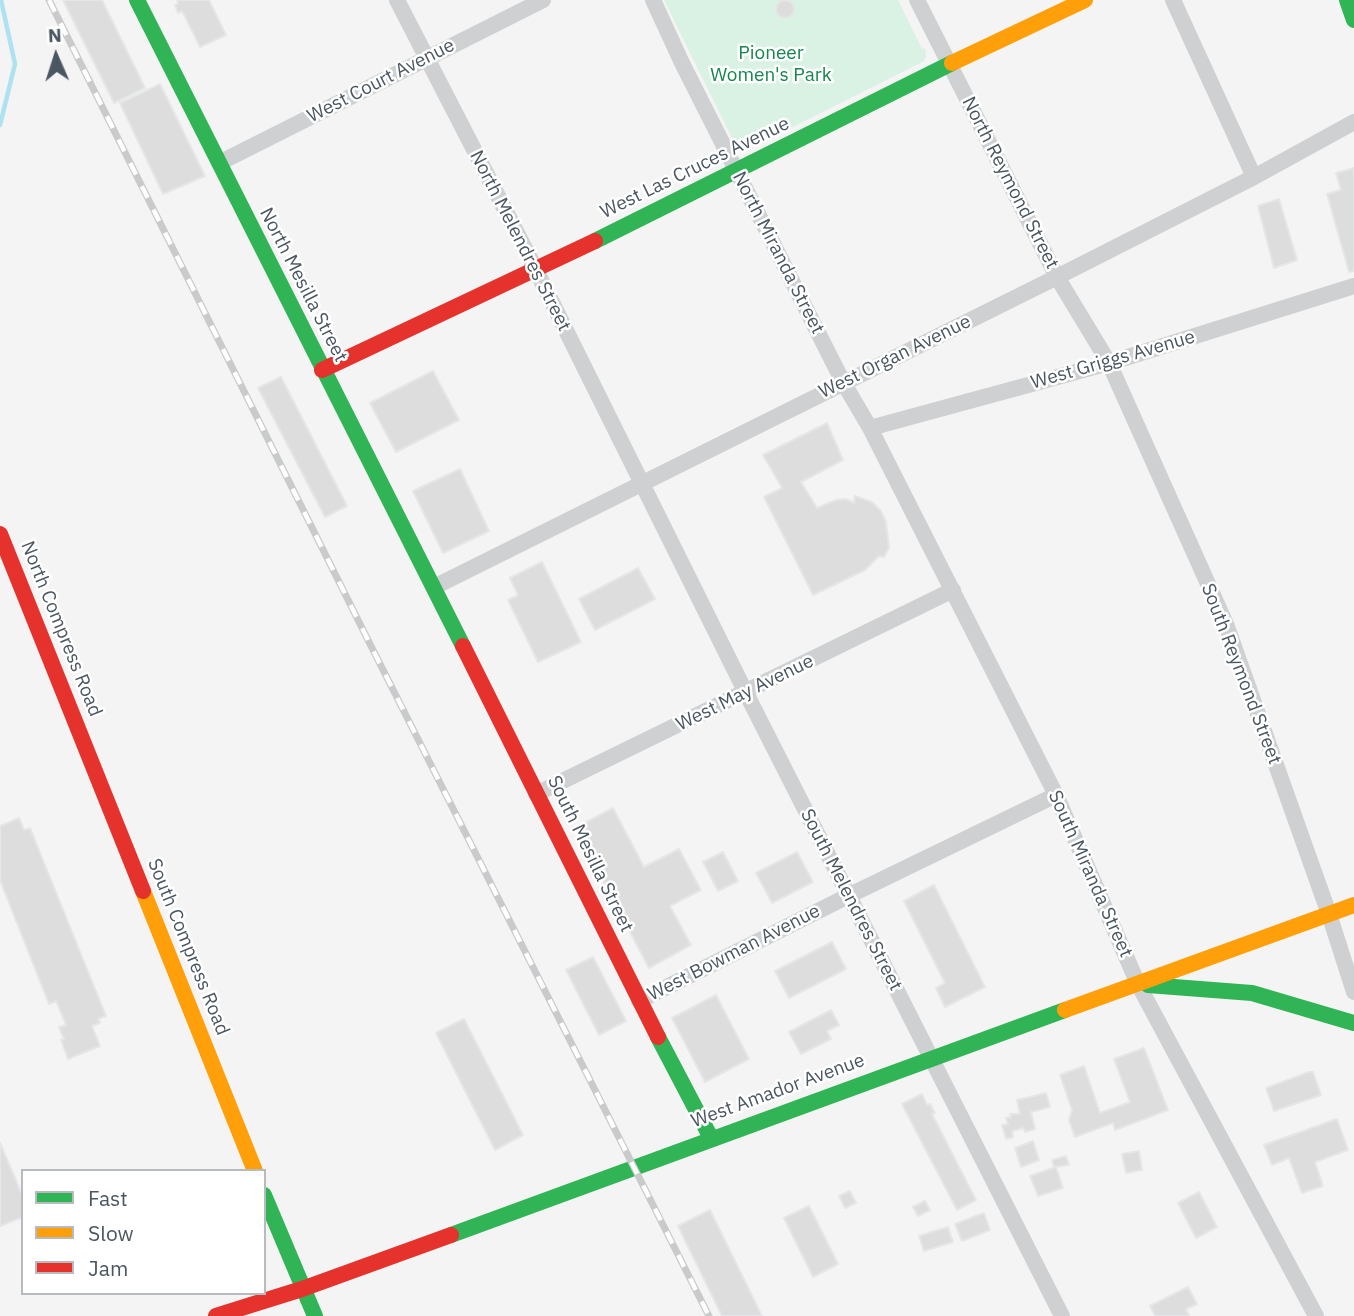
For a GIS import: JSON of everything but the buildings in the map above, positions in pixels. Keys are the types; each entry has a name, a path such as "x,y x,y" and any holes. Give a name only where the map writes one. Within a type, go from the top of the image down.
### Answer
{"street":[{"name":"North Mesilla Street","path":"137,0 434,587"},
{"name":"North Melendres Street","path":"397,0 536,270 641,483"},
{"name":"West Court Avenue","path":"219,163 543,0"},
{"name":"North Miranda Street","path":"653,0 843,382 870,428"},
{"name":"North Reymond Street","path":"917,0 1057,277 1109,363"},
{"name":"West Las Cruces Avenue","path":"322,370 536,270 1084,0"},
{"path":"1173,0 1254,177"},
{"path":"1347,0 1354,20"},
{"name":"West Organ Avenue","path":"434,587 1057,277 1254,177 1354,122"},
{"name":"West Griggs Avenue","path":"870,428 1109,363 1354,286"},
{"name":"South Reymond Street","path":"1109,363 1226,624 1354,992"},
{"name":"South Miranda Street","path":"870,428 1056,795 1138,984 1316,1316"},
{"name":"South Melendres Street","path":"641,483 1062,1316"},
{"name":"North Compress Road","path":"0,534 83,739"},
{"name":"South Mesilla Street","path":"434,587 639,1001 711,1138"},
{"name":"West May Avenue","path":"537,794 953,590"},
{"name":"South Compress Road","path":"83,739 253,1169"},
{"name":"West Bowman Avenue","path":"639,1001 848,895 1056,795"},
{"name":"West Amador Avenue","path":"216,1316 302,1289 1354,905"},
{"path":"1138,984 1252,993 1354,1023"},
{"path":"266,1200 315,1316"}],"green space":[{"name":"Pioneer Women's Park","path":"664,0 898,0 922,49 925,48 926,57 924,61 757,145 743,146 733,140"}],"waterway":[{"path":"0,125 15,64 1,0"}],"railway":[{"path":"49,0 709,1316"}],"traffic: fast":[{"path":"137,0 463,646"},
{"path":"1347,0 1354,20"},
{"path":"595,241 952,63"},
{"path":"1148,985 1252,993 1354,1023"},
{"path":"451,1235 1065,1010"},
{"path":"658,1037 711,1138"},
{"path":"266,1200 315,1316"}],"traffic: slow":[{"path":"952,63 1085,0"},
{"path":"143,891 254,1169"},
{"path":"1065,1010 1354,905"}],"traffic: jam":[{"path":"322,370 595,241"},
{"path":"0,534 143,891"},
{"path":"463,646 658,1037"},
{"path":"216,1316 302,1289 451,1235"}]}
